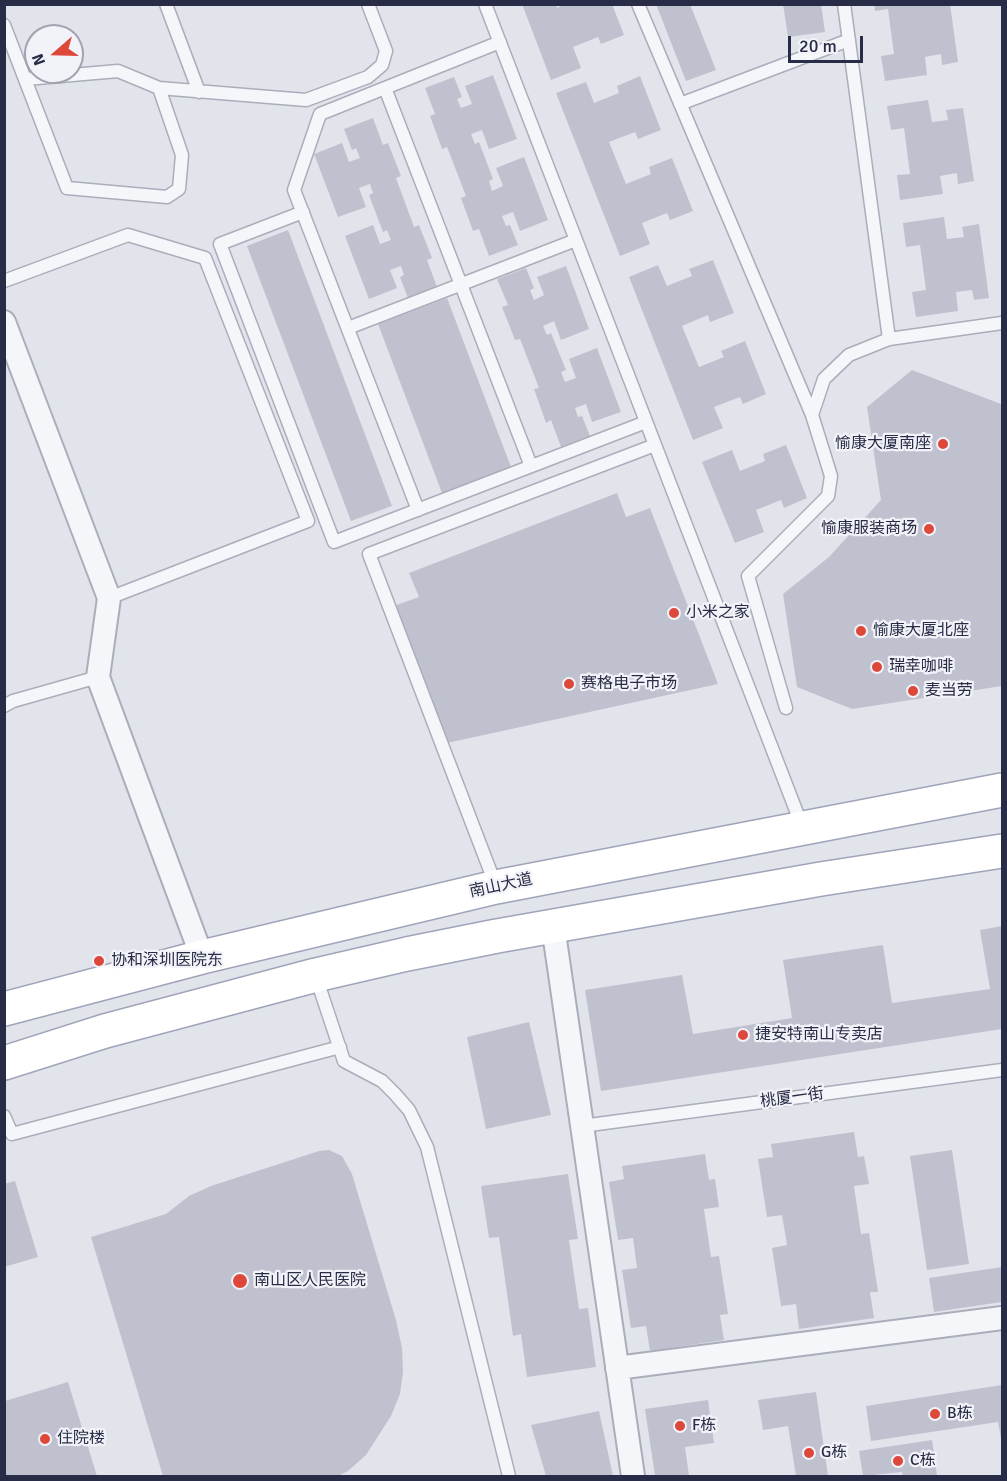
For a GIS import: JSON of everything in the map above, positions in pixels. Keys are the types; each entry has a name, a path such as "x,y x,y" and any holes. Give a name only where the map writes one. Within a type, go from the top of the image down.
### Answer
{"main road":[{"name":"南山大道","path":"4,1010 202,957 496,887 1002,790"},
{"path":"4,1063 105,1031 316,975 418,952 821,879 1002,850"}],"street":[{"path":"4,322 109,598 98,677 202,957"},
{"path":"553,926 633,1476"},
{"path":"617,1368 1002,1318"}],"lane":[{"path":"166,4 199,92"},
{"path":"84,74 118,71 159,88 306,100 368,77 382,65 386,51 368,4"},
{"path":"485,4 802,827"},
{"path":"638,4 812,415 831,476 828,496 748,576 786,708"},
{"path":"844,4 889,339"},
{"path":"4,25 24,74"},
{"path":"680,104 849,40"},
{"path":"418,510 294,190 320,114 500,42"},
{"path":"28,84 67,188 167,197 180,189 183,155 159,88"},
{"path":"385,88 531,466"},
{"path":"303,212 220,244 334,542 646,422"},
{"path":"4,281 128,235 206,258 308,521 109,598"},
{"path":"348,328 576,240"},
{"path":"812,415 825,379 849,356 889,339 1002,323"},
{"path":"496,887 369,554 655,446"},
{"path":"4,706 13,701 98,677"},
{"path":"316,975 344,1061 382,1081 395,1094 409,1110 427,1148 509,1476"},
{"path":"4,1116 12,1134 339,1047"},
{"name":"桃厦一街","path":"582,1126 1002,1070"}],"building":[{"path":"522,4 556,4 557,8 565,4 612,4 624,35 601,44 598,37 573,47 581,68 551,80"},
{"path":"656,4 690,4 716,70 686,81"},
{"path":"783,4 821,4 825,32 788,37"},
{"path":"874,4 950,4 958,62 942,65 941,54 925,57 927,75 885,81 881,56 894,54 888,9 875,11"},
{"path":"493,75 517,139 489,149 482,130 471,134 475,144 479,142 493,179 489,181 492,191 503,186 496,168 524,157 548,220 520,231 513,212 502,216 506,226 510,225 518,245 489,256 479,229 473,231 461,198 466,196 447,147 442,149 430,116 435,114 425,88 454,77 462,97 457,99 461,108 472,104 465,86"},
{"path":"640,76 661,130 638,139 635,132 609,142 626,184 651,174 649,167 672,158 693,211 670,220 667,213 642,223 650,244 620,256 556,93 586,82 594,103 619,93 617,86"},
{"path":"928,100 932,122 948,120 946,110 963,108 974,181 958,184 957,173 940,176 943,194 900,200 897,175 910,174 904,128 891,130 887,106"},
{"path":"373,118 383,145 388,143 401,176 396,178 414,227 419,225 432,258 427,260 437,287 408,298 400,277 404,275 401,266 390,270 397,288 369,299 345,236 373,225 380,244 391,240 387,230 383,232 369,195 373,193 370,184 359,188 366,207 338,217 314,154 342,143 349,162 360,158 356,148 352,150 344,129"},
{"path":"944,217 947,239 964,237 962,227 979,224 989,298 974,300 972,290 956,292 958,311 916,317 912,292 926,290 920,245 906,247 903,223"},
{"path":"288,230 392,506 351,521 247,246"},
{"path":"713,260 734,313 710,322 708,315 682,326 699,367 724,357 721,351 745,341 766,394 743,404 740,397 714,407 723,428 693,440 629,277 658,265 667,286 692,276 689,269"},
{"path":"566,266 589,329 561,340 554,321 543,326 547,335 551,333 566,370 561,372 565,382 576,378 569,359 597,348 621,412 592,422 586,404 575,408 578,417 582,416 590,436 561,447 551,420 546,423 534,389 539,388 520,339 515,340 502,307 508,305 497,279 526,268 534,288 530,290 534,300 544,295 537,277"},
{"path":"447,298 511,467 442,493 378,324"},
{"name":"愉康服装商场","path":"912,370 1001,404 1002,686 852,709 797,687 783,594 829,557 881,500 867,407"},
{"path":"786,445 807,498 784,508 781,500 756,510 764,532 735,543 702,462 732,450 740,471 765,461 763,454"},
{"path":"617,493 626,517 650,508 718,684 447,743 394,606 419,597 409,573"},
{"path":"1002,926 1002,1029 601,1091 585,990 682,975 693,1034 792,1018 783,960 883,945 892,1003 990,989 980,930"},
{"path":"529,1022 551,1115 486,1129 467,1037"},
{"path":"854,1132 858,1157 864,1156 869,1184 854,1186 861,1234 869,1233 878,1292 870,1292 874,1318 799,1329 796,1304 781,1306 772,1248 787,1245 782,1215 767,1217 758,1159 773,1157 771,1144"},
{"path":"329,1150 342,1156 352,1174 396,1320 402,1348 403,1372 400,1394 391,1416 366,1455 348,1471 338,1476 163,1476 91,1237 166,1214 189,1196 211,1186 319,1151"},
{"path":"952,1150 969,1264 927,1270 910,1156"},
{"path":"705,1154 709,1180 715,1179 719,1207 704,1209 711,1257 719,1256 728,1314 720,1315 724,1340 650,1351 646,1326 631,1328 622,1270 637,1268 633,1238 618,1240 609,1182 624,1179 622,1166"},
{"path":"568,1174 578,1239 569,1240 579,1309 588,1308 596,1367 527,1377 521,1334 513,1336 499,1237 489,1238 481,1186"},
{"path":"15,1181 38,1257 4,1267 4,1184"},
{"path":"1002,1267 1002,1302 934,1312 929,1278"},
{"name":"住院楼","path":"68,1382 97,1476 5,1476 5,1401"},
{"name":"B栋","path":"1002,1385 1002,1444 998,1422 871,1441 866,1406"},
{"name":"G栋","path":"816,1392 828,1476 796,1476 788,1426 763,1430 758,1400"},
{"name":"F栋","path":"708,1400 714,1443 685,1447 689,1476 655,1476 645,1409"},
{"path":"599,1411 613,1476 546,1476 531,1425"},
{"name":"C栋","path":"932,1440 937,1476 903,1476 902,1472 863,1476 859,1451"}],"place":[{"name":"愉康大厦南座","path":"943,444"},
{"name":"愉康服装商场","path":"929,529"},
{"name":"小米之家","path":"674,613"},
{"name":"愉康大厦北座","path":"861,631"},
{"name":"瑞幸咖啡","path":"877,667"},
{"name":"赛格电子市场","path":"569,684"},
{"name":"麦当劳","path":"913,691"},
{"name":"协和深圳医院东","path":"99,961"},
{"name":"捷安特南山专卖店","path":"743,1035"},
{"name":"南山区人民医院","path":"240,1281"},
{"name":"B栋","path":"935,1414"},
{"name":"F栋","path":"680,1426"},
{"name":"住院楼","path":"45,1439"},
{"name":"G栋","path":"809,1453"},
{"name":"C栋","path":"898,1461"}]}
